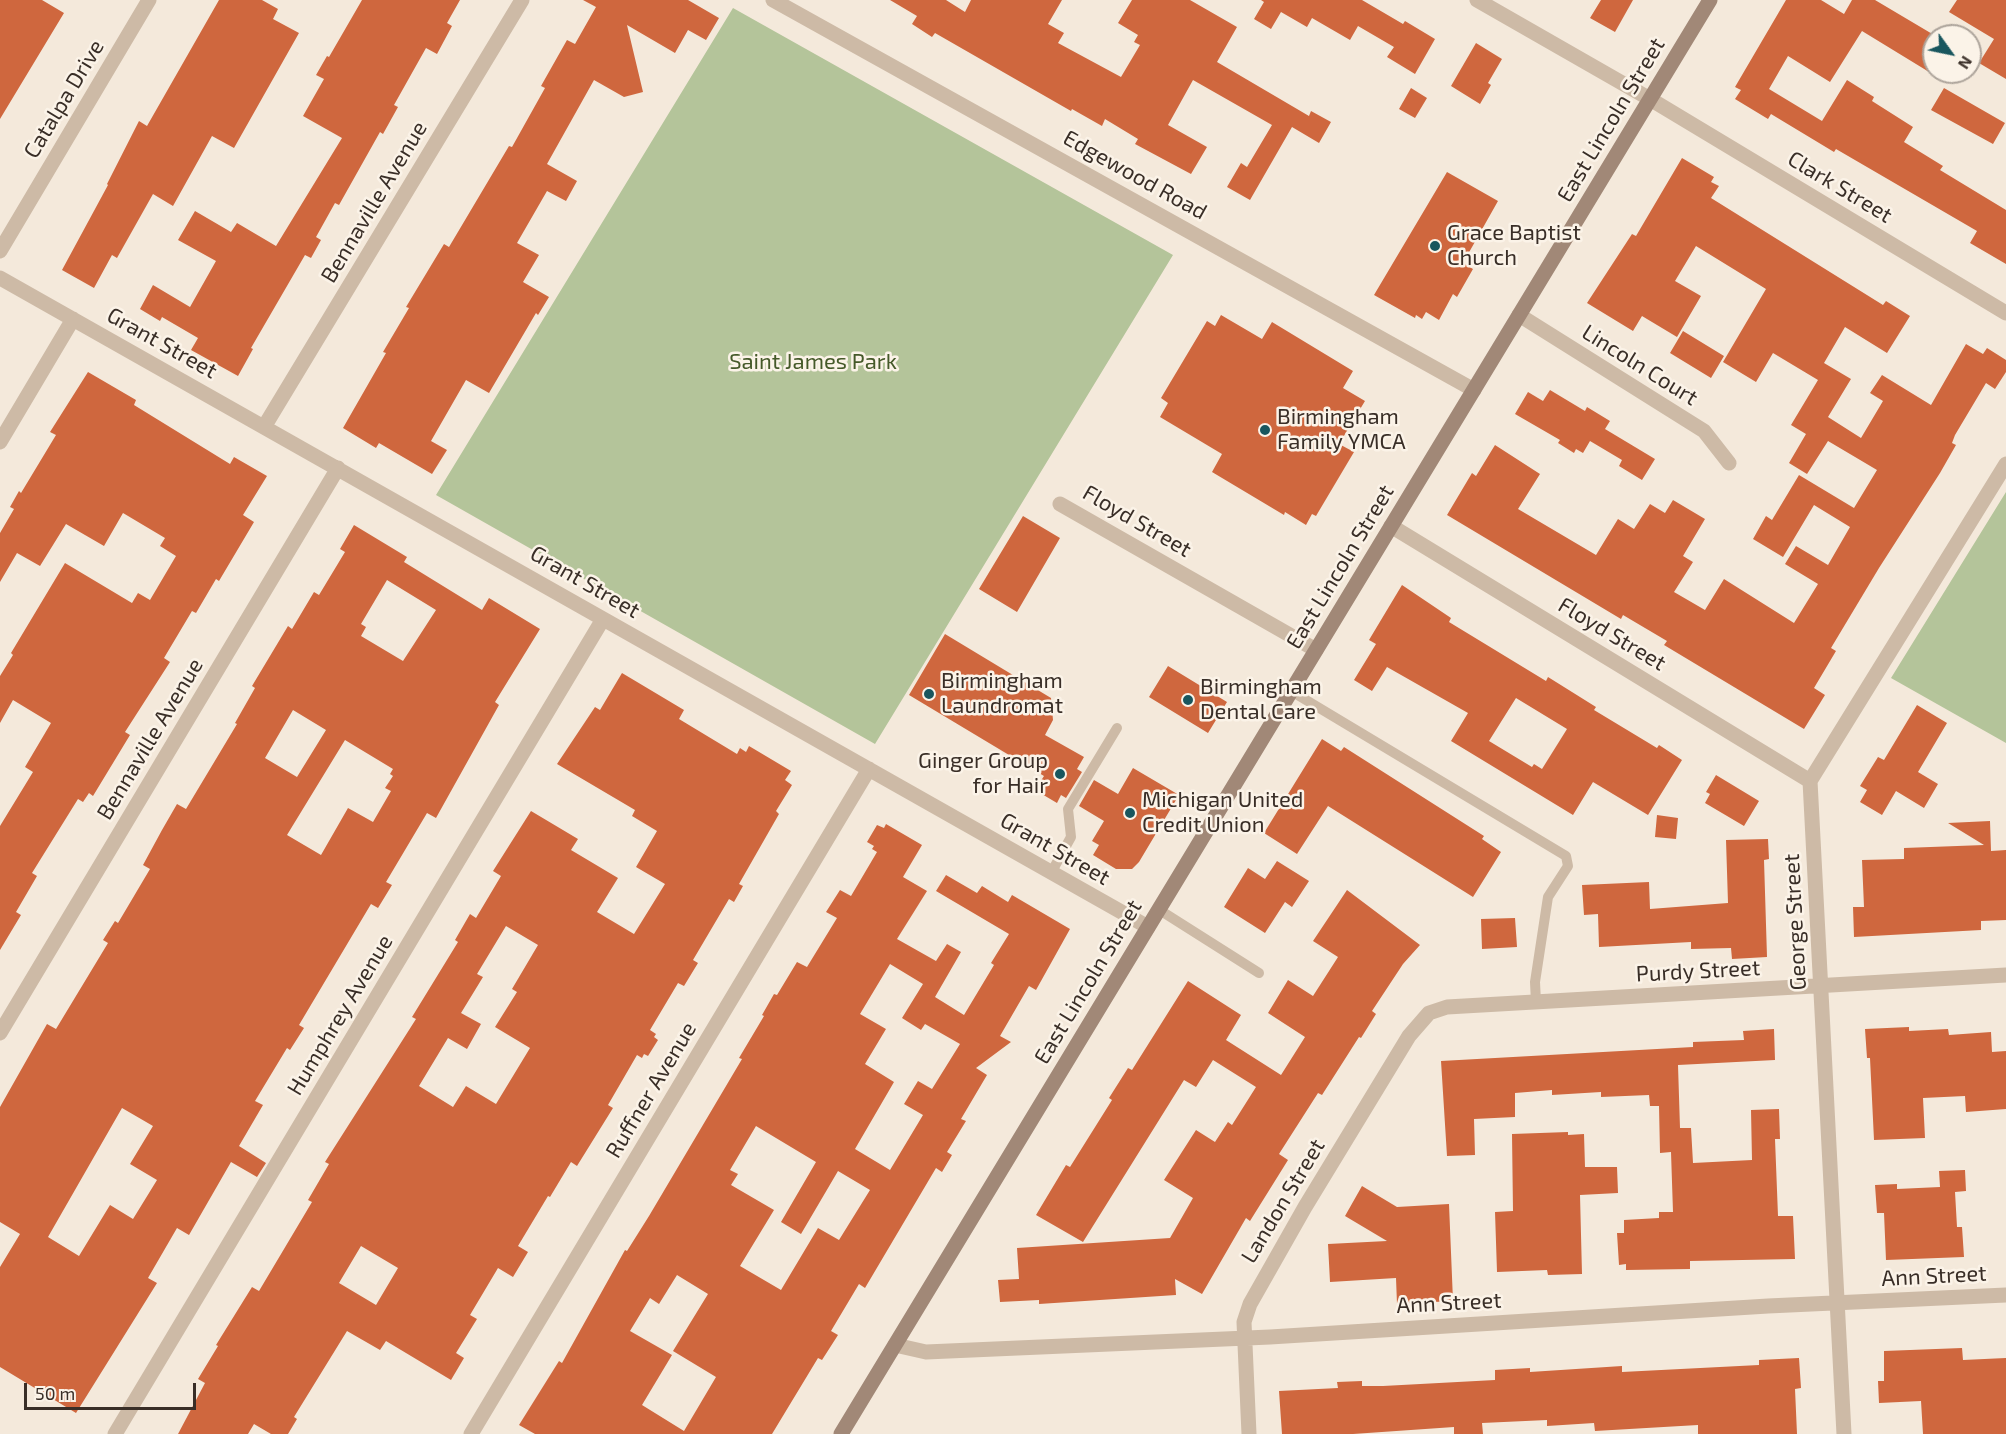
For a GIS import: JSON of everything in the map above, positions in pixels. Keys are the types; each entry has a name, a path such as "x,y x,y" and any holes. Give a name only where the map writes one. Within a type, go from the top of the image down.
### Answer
{"street":[{"name":"Catalpa Drive","path":"0,251 149,0"},
{"name":"Bennaville Avenue","path":"264,427 522,0"},
{"name":"Edgewood Road","path":"773,0 1474,390"},
{"name":"Clark Street","path":"1477,0 1650,99 2006,313"},
{"name":"East Lincoln Street","path":"841,1434 1710,0"},
{"name":"Grant Street","path":"0,278 1148,927"},
{"name":"Lincoln Court","path":"1519,315 1704,431 1729,463"},
{"path":"0,442 73,319"},
{"path":"1810,781 2005,467"},
{"name":"Bennaville Avenue","path":"0,1033 338,468"},
{"name":"Floyd Street","path":"1060,504 1316,650"},
{"name":"Floyd Street","path":"1391,526 1810,781"},
{"name":"Humphrey Avenue","path":"115,1434 603,619"},
{"name":"Ruffner Avenue","path":"471,1434 869,769"},
{"name":"George Street","path":"1810,781 1844,1434"},
{"name":"Purdy Street","path":"1429,1013 1447,1007 2006,975"},
{"name":"Landon Street","path":"1249,1434 1245,1337 1247,1314 1264,1276 1409,1036 1429,1013"},
{"name":"Ann Street","path":"895,1344 926,1352 1245,1337 2006,1295"}],"lane":[{"path":"1291,691 1566,856 1568,866 1548,897 1535,982 1536,1002"},
{"path":"1051,873 1071,837 1068,810 1117,728"},
{"path":"1158,909 1259,974"}],"green space":[{"name":"Saint James Park","path":"733,8 1173,255 875,744 436,495"},
{"path":"2006,492 2006,743 1891,678"}],"building":[{"path":"0,0 42,0 64,13 0,119"},
{"path":"219,0 262,0 278,9 273,19 299,33 234,148 212,136 173,206 153,194 117,258 112,255 94,288 62,270 108,185 139,121 147,126"},
{"path":"362,0 460,0 447,23 452,26 437,54 426,48 394,105 398,107 383,134 380,132 339,205 335,203 316,237 321,240 311,258 305,255 251,348 253,349 238,376 191,350 198,338 162,317 160,321 140,309 153,285 190,307 216,261 178,240 195,211 231,232 237,223 276,246 342,138 303,116 324,79 316,75"},
{"path":"583,0 688,0 719,18 706,40 688,30 675,53 627,25 643,92 624,97 594,80 547,164 577,181 566,201 547,191 517,243 539,255 523,282 549,297 538,315 536,313 489,393 466,380 431,441 447,450 432,474 379,443 376,448 343,428 386,353 383,352 409,308 406,307 444,244 449,247 509,146 512,147 545,88 541,86 567,40 575,44 596,7"},
{"path":"890,0 946,0 965,12 971,0 1062,0 1048,24 1064,33 1058,43 1121,77 1140,45 1134,42 1138,35 1118,23 1132,0 1190,0 1237,27 1217,62 1309,116 1311,111 1331,122 1319,143 1292,127 1250,200 1227,187 1241,163 1247,167 1272,125 1193,80 1168,125 1207,147 1191,174 1135,144 1138,139 1105,119 1102,126 1072,109 1071,111 935,33 932,37 912,24 917,16"},
{"path":"1261,0 1362,0 1403,24 1405,21 1435,39 1415,74 1387,57 1394,47 1358,26 1350,40 1312,18 1307,27 1281,12 1271,29 1254,19 1264,2"},
{"path":"1601,0 1633,0 1615,32 1590,18"},
{"path":"1786,0 1821,0 1844,14 1852,0 1875,0 1922,28 1922,68 1862,31 1830,82 1788,56 1769,89 1822,121 1847,80 1874,97 1872,101 1913,127 1904,142 1943,166 1940,170 2006,210 2006,264 1970,243 1977,231 1836,149 1834,152 1771,114 1768,119 1735,99 1741,90 1735,87"},
{"path":"1957,0 2006,0 2006,79 1982,65 1982,58 1994,39 1982,32 1982,24 1969,24 1949,12"},
{"path":"1476,43 1502,59 1488,83 1491,85 1480,104 1451,86"},
{"path":"1411,88 1427,98 1415,118 1399,109"},
{"path":"1944,88 2005,123 1993,144 1931,110"},
{"path":"1682,158 1714,177 1711,182 1719,186 1711,198 1883,305 1886,301 1910,316 1887,353 1845,327 1824,363 1851,379 1828,417 1861,438 1883,401 1870,393 1882,375 1931,405 1966,344 1983,354 1987,348 2006,360 2006,372 1995,389 1986,383 1955,435 1952,443 1956,445 1940,473 1831,648 1836,651 1814,688 1825,695 1804,729 1664,645 1667,641 1623,615 1621,619 1447,515 1472,473 1476,476 1495,445 1540,474 1518,509 1596,555 1618,519 1634,529 1650,504 1665,513 1673,500 1705,519 1683,556 1693,562 1674,592 1705,610 1724,579 1794,623 1818,584 1785,564 1796,546 1828,565 1850,527 1814,505 1783,557 1753,539 1766,516 1772,520 1799,475 1854,508 1877,470 1828,441 1807,474 1789,463 1806,434 1791,425 1818,380 1773,353 1756,382 1723,362 1766,289 1696,246 1675,281 1701,296 1677,337 1642,316 1633,331 1587,303 1632,234 1636,236"},
{"name":"Grace Baptist Church","path":"1447,172 1498,201 1463,263 1473,269 1457,297 1453,294 1439,320 1426,312 1422,319 1416,315 1415,318 1374,295"},
{"name":"Birmingham Family YMCA","path":"1221,315 1262,339 1272,322 1353,371 1343,388 1365,401 1339,444 1354,452 1316,516 1312,514 1306,525 1285,512 1284,515 1212,472 1222,454 1160,417 1168,403 1161,398 1207,321 1215,326"},
{"path":"1683,331 1724,356 1711,378 1670,353"},
{"path":"88,372 136,400 134,405 230,464 234,457 267,476 243,515 254,522 219,581 216,579 196,613 192,611 164,658 170,662 125,732 130,735 93,796 89,793 83,802 78,799 32,873 37,876 16,912 21,915 0,950 0,826 33,772 25,767 51,723 13,700 0,723 0,676 13,655 11,653 65,563 132,603 138,593 150,600 176,556 160,546 165,538 123,513 104,546 66,524 40,566 17,553 0,582 0,533 14,509 10,507 56,435 50,432"},
{"path":"1550,390 1585,411 1587,407 1610,421 1605,429 1655,459 1642,480 1619,466 1622,460 1590,441 1583,453 1576,449 1574,453 1558,443 1560,440 1515,414 1528,392 1543,401"},
{"path":"1023,516 1060,538 1017,612 979,589"},
{"path":"354,525 407,557 404,562 482,610 489,598 540,629 495,702 499,705 436,818 427,813 386,882 392,885 378,908 371,904 299,1025 304,1028 290,1050 287,1048 255,1101 263,1105 239,1146 266,1163 257,1177 231,1162 189,1235 177,1228 148,1278 157,1283 76,1413 0,1367 0,1267 20,1234 0,1222 0,1107 47,1024 56,1029 108,943 103,940 115,921 118,923 150,869 143,865 177,804 186,809 237,724 235,723 255,688 252,686 288,626 292,629 314,592 319,595 345,552 340,549","holes":["387,580 436,610 403,661 361,636 366,627 361,624","293,710 326,730 297,777 265,758","345,740 393,769 390,774 393,776 385,788 391,791 373,822 348,808 321,855 287,835","122,1108 153,1126 130,1164 157,1180 133,1219 110,1205 79,1256 48,1237"]},
{"path":"1402,585 1451,618 1449,622 1546,681 1548,677 1596,707 1594,710 1657,748 1659,745 1682,760 1648,815 1593,782 1573,815 1451,741 1468,713 1387,667 1372,691 1354,680 1376,644 1369,640","holes":["1516,698 1567,729 1542,769 1534,764 1532,767 1489,741"]},
{"path":"945,634 1051,698 1053,720 1045,735 1084,757 1077,769 1082,772 1066,798 1061,795 1057,803 1035,790 1044,776 909,695"},
{"name":"Birmingham Dental Care","path":"1168,666 1227,702 1208,733 1149,697"},
{"path":"622,673 684,710 679,719 737,754 740,748 746,752 749,746 791,771 785,780 792,785 776,811 779,814 739,884 743,886 734,902 729,899 693,960 698,963 684,986 678,983 650,1030 656,1034 654,1037 658,1040 648,1056 644,1054 642,1058 637,1055 608,1105 613,1108 577,1166 571,1162 550,1197 548,1196 518,1246 528,1252 513,1277 498,1268 470,1315 477,1319 456,1353 464,1358 451,1380 386,1341 380,1350 347,1331 294,1417 297,1419 288,1434 271,1434 254,1424 248,1434 178,1434 205,1383 198,1379 218,1346 216,1345 252,1287 259,1291 312,1202 308,1200 329,1164 325,1162 416,1019 412,1017 458,942 455,940 470,914 476,918 501,876 493,871 531,811 578,839 571,850 618,878 597,912 634,934 665,884 636,867 657,831 632,816 635,810 557,764 595,707 600,710","holes":["506,926 538,945 512,989 517,992 495,1027 530,1048 496,1104 466,1086 453,1107 419,1086 448,1038 467,1049 481,1024 461,1013 483,977 477,974","361,1246 398,1268 376,1305 339,1283"]},
{"path":"1917,705 1947,723 1918,772 1938,784 1924,808 1896,791 1882,815 1860,802 1867,790 1860,786 1878,757 1884,760"},
{"path":"1322,739 1341,751 1344,747 1484,836 1482,839 1501,852 1473,897 1328,806 1297,854 1264,833"},
{"name":"Michigan United Credit Union","path":"1133,768 1179,795 1139,862 1132,869 1116,869 1093,855 1099,845 1092,841 1104,821 1079,806 1094,780 1118,794"},
{"path":"1716,775 1759,801 1744,826 1705,803 1710,794 1706,792"},
{"path":"1657,815 1678,818 1676,839 1655,837"},
{"path":"1990,821 1991,851 2006,850 2006,920 1981,921 1981,930 1854,937 1853,907 1864,907 1862,860 1904,859 1904,848 1984,845 1948,823"},
{"path":"886,824 922,845 903,877 927,891 897,939 936,961 947,944 961,952 935,997 964,1015 994,965 991,963 1009,934 936,891 946,875 977,893 982,886 1008,902 1012,895 1070,929 1036,990 1029,986 1000,1036 1011,1042 976,1068 987,1075 961,1119 966,1121 947,1152 952,1155 942,1172 936,1168 865,1288 859,1284 831,1331 838,1335 822,1360 818,1358 772,1434 535,1434 519,1425 559,1361 562,1363 625,1250 627,1251 649,1216 742,1059 739,1058 774,994 777,995 797,962 807,967 837,918 826,912 840,890 851,896 877,852 872,849 874,846 867,842 877,825 884,828","holes":["890,964 923,984 902,1018 921,1030 925,1024 960,1044 932,1089 918,1081 904,1104 923,1115 890,1170 855,1149 894,1082 865,1064 886,1029 860,1014","756,1126 816,1162 781,1222 801,1234 838,1171 870,1190 839,1240 818,1228 781,1290 740,1266 774,1210 731,1185 738,1174 730,1170","677,1275 708,1294 673,1351 716,1377 684,1431 642,1405 672,1355 630,1331 650,1298 659,1304"]},
{"path":"1768,839 1769,859 1764,860 1767,957 1732,959 1731,948 1691,949 1691,942 1599,947 1598,914 1584,915 1582,885 1649,882 1650,909 1728,903 1726,840"},
{"path":"1277,861 1309,881 1292,907 1285,902 1265,933 1224,907 1248,868 1265,879"},
{"path":"1347,890 1420,945 1403,964 1372,1011 1376,1014 1361,1038 1359,1037 1322,1095 1318,1093 1279,1154 1288,1160 1250,1221 1246,1218 1202,1294 1175,1279 1176,1295 1039,1304 1039,1300 1000,1302 998,1280 1019,1279 1017,1248 1170,1238 1193,1198 1164,1180 1196,1130 1215,1142 1228,1122 1232,1125 1256,1087 1213,1060 1196,1087 1184,1080 1083,1242 1036,1215 1066,1165 1070,1167 1112,1100 1109,1098 1128,1068 1132,1070 1188,981 1241,1015 1226,1040 1281,1075 1305,1037 1268,1013 1288,980 1313,996 1338,957 1313,941"},
{"path":"1515,918 1517,947 1482,949 1481,919"},
{"path":"1909,1027 1909,1031 1948,1029 1949,1035 1991,1032 1992,1052 2006,1051 2006,1109 1966,1112 1965,1096 1923,1098 1925,1138 1874,1140 1870,1058 1867,1058 1865,1029"},
{"path":"1774,1029 1775,1060 1678,1065 1680,1128 1691,1128 1693,1163 1752,1160 1751,1110 1779,1109 1780,1139 1775,1139 1778,1216 1793,1216 1795,1259 1690,1261 1690,1269 1626,1270 1626,1264 1619,1265 1617,1233 1624,1233 1624,1220 1659,1218 1659,1212 1673,1212 1671,1152 1660,1153 1659,1106 1650,1106 1649,1095 1601,1097 1601,1092 1552,1095 1552,1090 1515,1093 1515,1117 1474,1119 1475,1155 1447,1156 1441,1061 1693,1047 1693,1042 1744,1040 1743,1031"},
{"path":"1568,1132 1568,1135 1584,1134 1585,1167 1617,1167 1618,1193 1580,1195 1582,1274 1548,1275 1547,1270 1497,1272 1495,1212 1513,1211 1512,1134"},
{"path":"1965,1170 1966,1191 1955,1192 1957,1227 1962,1227 1964,1257 1886,1260 1884,1213 1877,1213 1875,1185 1897,1184 1897,1189 1940,1187 1939,1171"},
{"path":"1362,1186 1397,1207 1449,1204 1453,1301 1397,1304 1396,1278 1330,1282 1328,1244 1387,1241 1345,1216"},
{"path":"1962,1348 1963,1360 2006,1358 2006,1434 1923,1434 1921,1401 1879,1403 1878,1381 1884,1381 1884,1351"},
{"path":"1799,1358 1801,1388 1795,1389 1797,1434 1698,1434 1698,1425 1595,1431 1594,1423 1547,1426 1547,1420 1482,1423 1483,1434 1454,1434 1454,1427 1353,1434 1282,1434 1279,1391 1338,1388 1337,1382 1362,1381 1362,1386 1383,1386 1495,1380 1495,1370 1530,1368 1530,1372 1622,1366 1622,1372 1759,1365 1759,1360"}],"place":[{"name":"Grace Baptist Church","path":"1435,246"},
{"name":"Birmingham Family YMCA","path":"1265,430"},
{"name":"Birmingham Laundromat","path":"929,694"},
{"name":"Birmingham Dental Care","path":"1188,700"},
{"name":"Ginger Group for Hair","path":"1060,774"},
{"name":"Michigan United Credit Union","path":"1130,813"}]}
